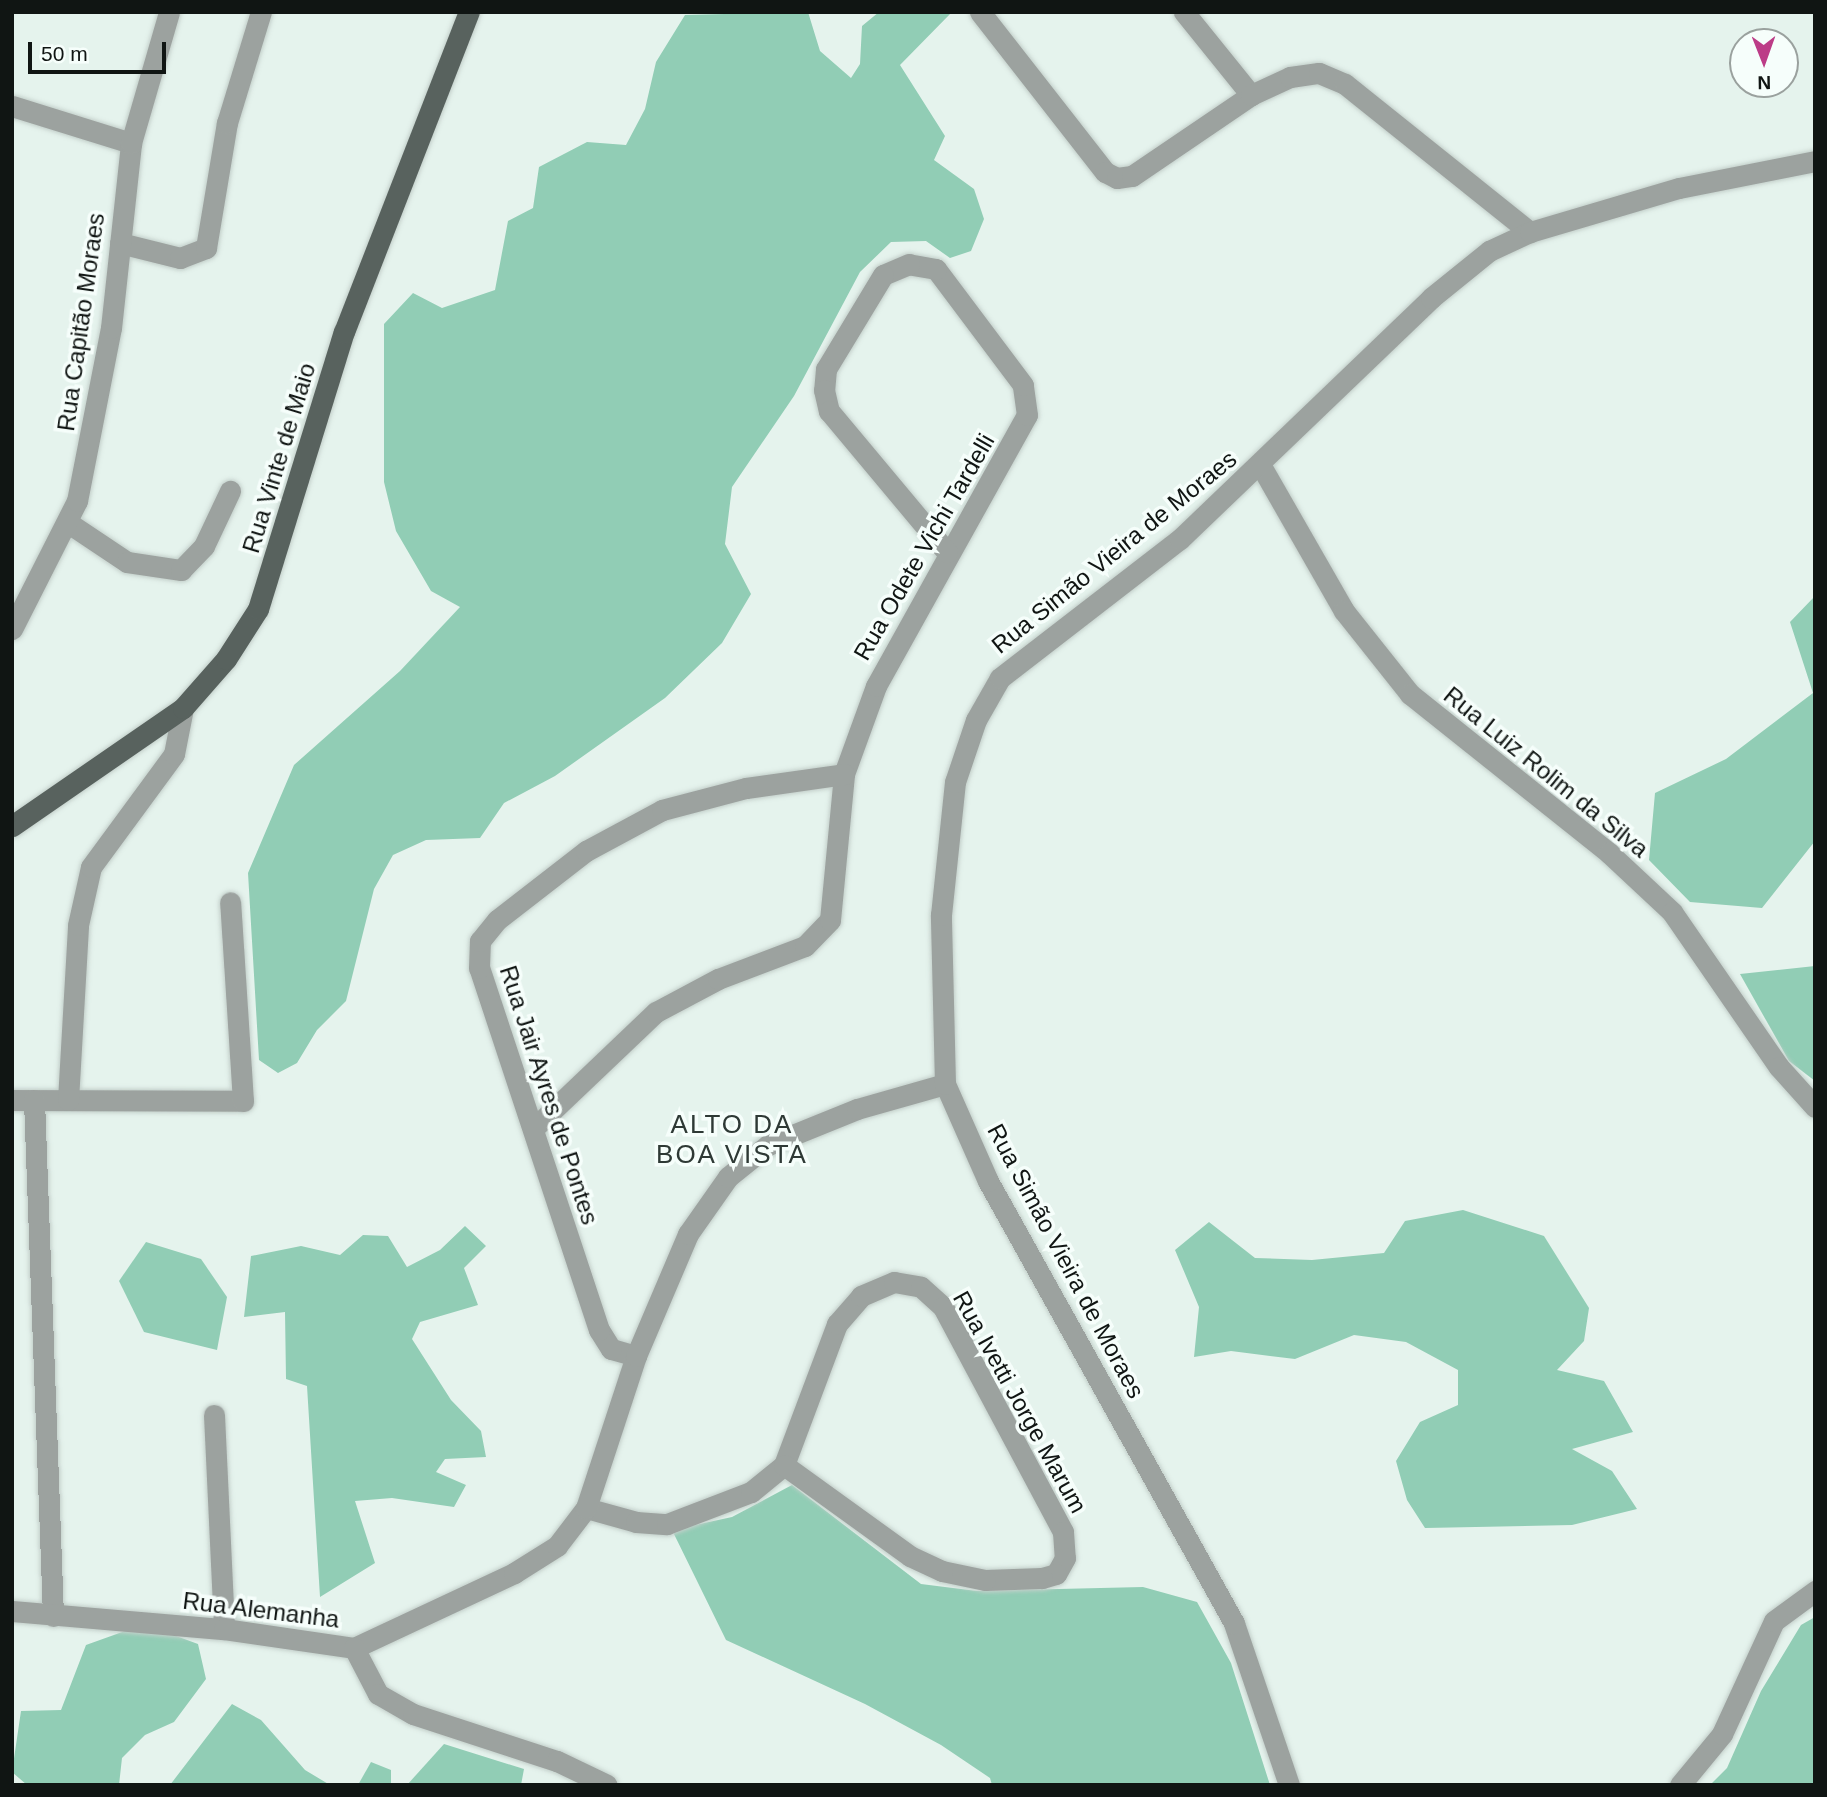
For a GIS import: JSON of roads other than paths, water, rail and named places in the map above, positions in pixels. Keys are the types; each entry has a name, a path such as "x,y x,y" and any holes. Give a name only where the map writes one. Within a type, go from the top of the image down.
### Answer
{"main road":[{"name":"Rua Vinte de Maio","path":"12,826 183,708 226,659 258,609 344,332 469,12"}],"street":[{"name":"Rua Capitão Moraes","path":"12,629 68,523 95,428 131,143 169,12"},
{"path":"120,243 180,258 206,248 227,123 261,12"},
{"path":"980,12 1105,172 1117,178 1132,176 1251,95 1290,77 1320,73 1345,84 1530,232"},
{"path":"1184,12 1251,95"},
{"path":"12,106 131,143"},
{"name":"Rua Simão Vieira de Moraes","path":"1289,1785 1234,1623 988,1181 944,1084 941,915 955,782 976,720 1000,678 1180,539 1261,466 1431,298 1489,251 1530,232 1679,188 1815,161"},
{"name":"Rua Odete Vichi Tardelli","path":"534,1128 656,1012 718,979 805,946 825,931 835,905 844,774 876,686 947,552 1027,415 1023,385 936,269 909,264 883,275 826,369 824,390 829,411 947,552"},
{"name":"Rua Luiz Rolim da Silva","path":"1261,466 1344,611 1410,694 1609,853 1672,912 1765,1047 1815,1107"},
{"path":"68,523 127,562 181,569 204,546 230,491"},
{"path":"68,1100 78,925 91,867 174,754 183,708"},
{"name":"Rua Jair Ayres de Pontes","path":"636,1356 611,1349 598,1330 534,1128 479,968 487,930 586,851 662,810 746,789 844,774"},
{"path":"12,1100 243,1101 230,902"},
{"name":"Rua Alemanha","path":"12,1611 224,1629 355,1647 514,1573 557,1546 586,1508 636,1356 688,1234 729,1177 768,1145 857,1109 944,1084"},
{"path":"34,1100 53,1616"},
{"name":"Rua Ivetti Jorge Marum","path":"894,1282 921,1287 943,1307 1057,1520 1065,1558 1056,1574 1042,1578 985,1580 942,1571 910,1556 784,1465 837,1324 861,1296 894,1282"},
{"path":"214,1415 224,1629"},
{"path":"586,1508 667,1524 751,1492 784,1465"},
{"path":"1680,1785 1723,1734 1774,1621 1815,1591"},
{"path":"355,1647 378,1694 413,1714 557,1761 607,1785"}],"district":[{"name":"ALTO DA BOA VISTA","path":"732,1140"}]}
